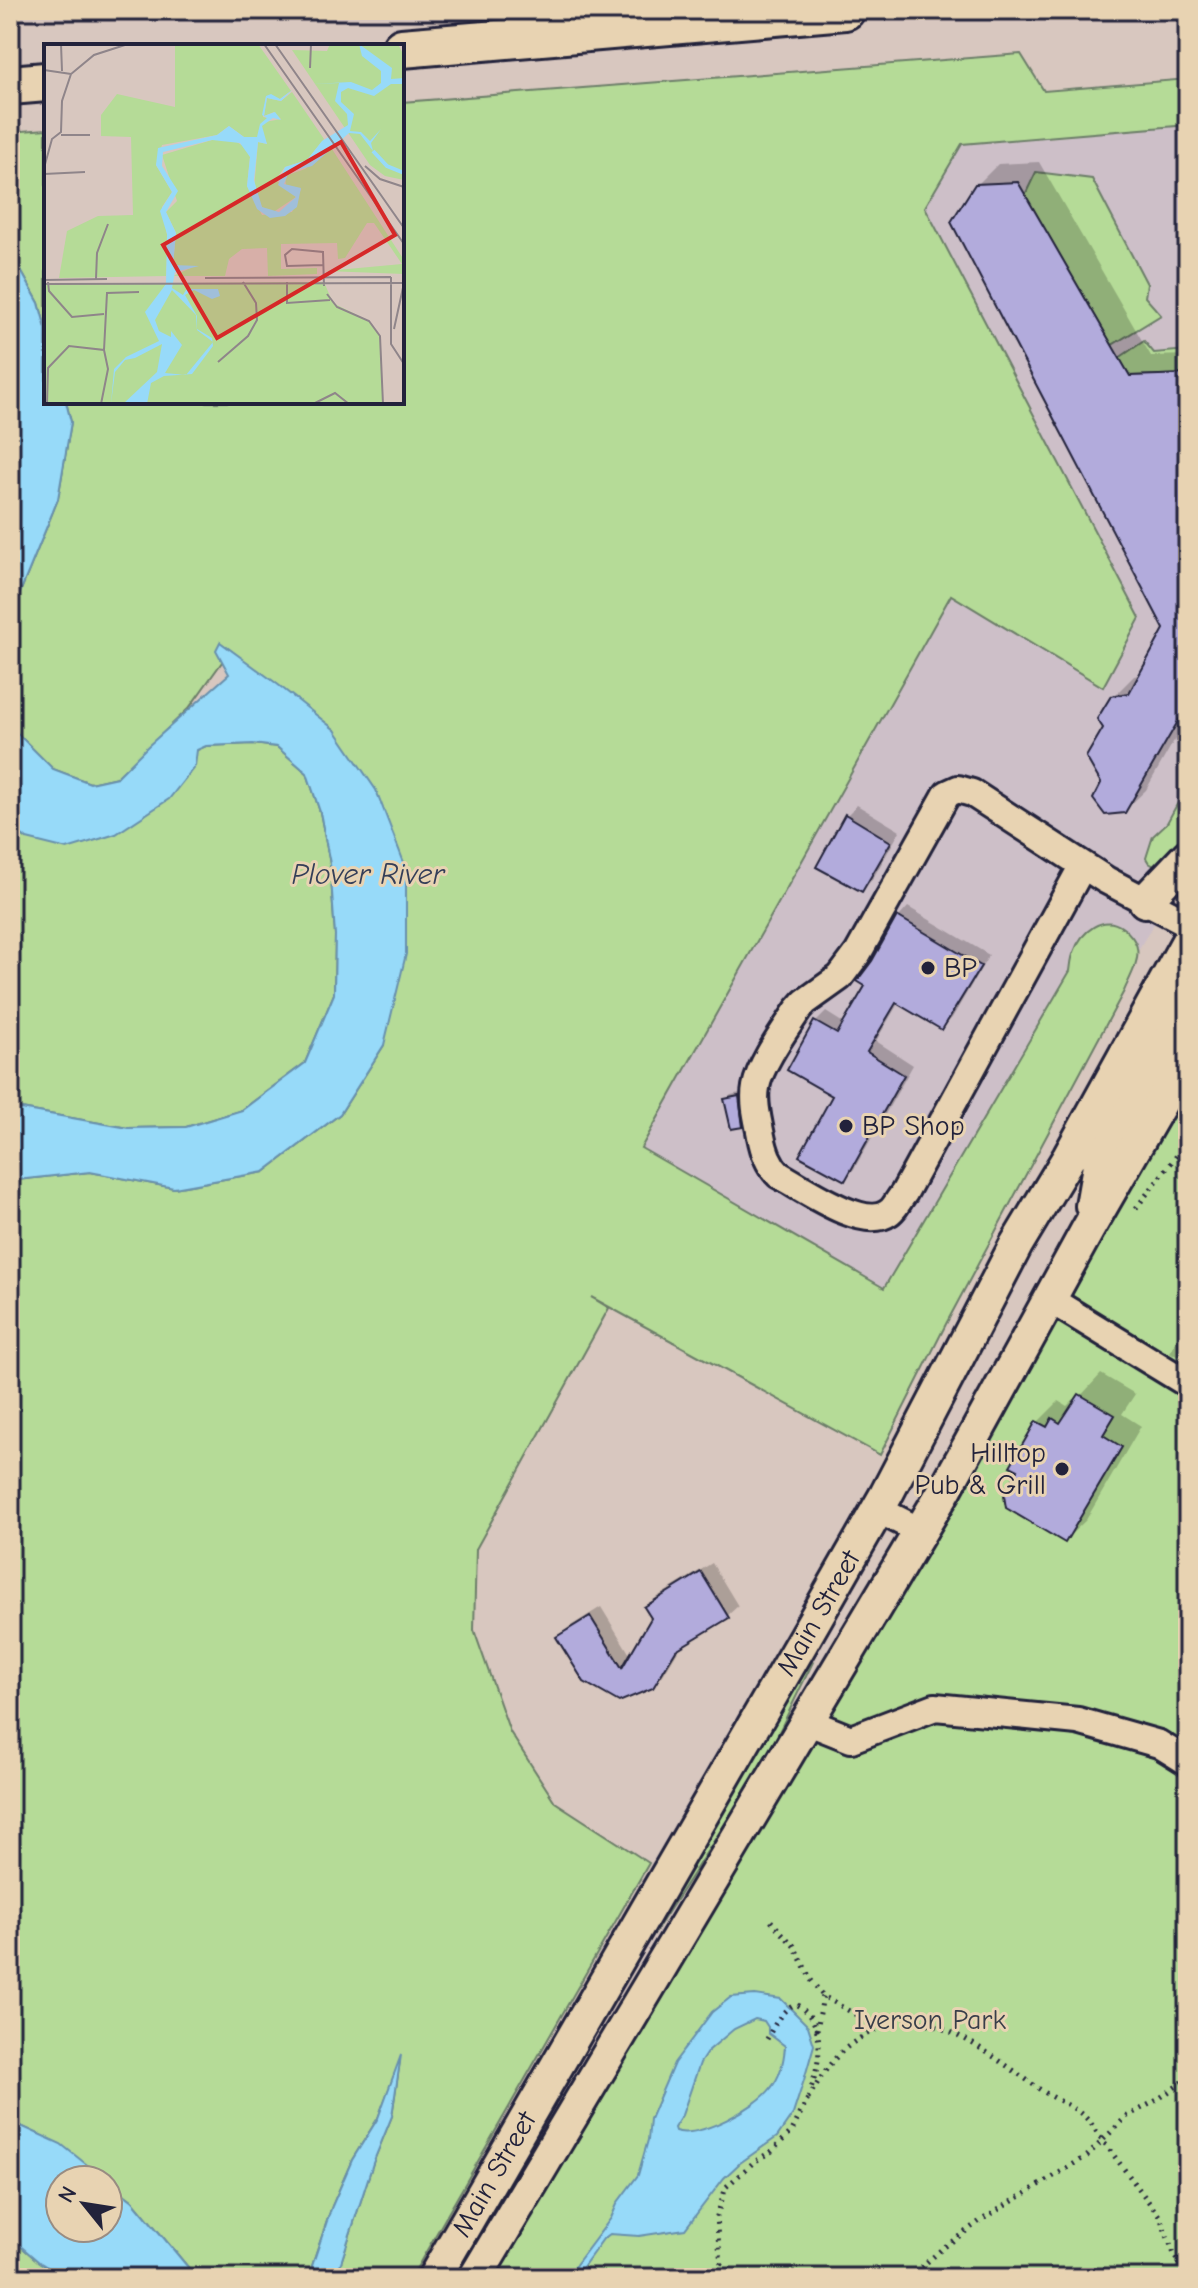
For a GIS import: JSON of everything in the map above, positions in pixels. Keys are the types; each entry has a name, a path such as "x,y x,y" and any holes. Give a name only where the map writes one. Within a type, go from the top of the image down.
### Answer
{"highway":[{"path":"404,48 845,10"},
{"path":"10,85 44,82"}],"main road":[{"path":"1145,901 1188,856"},
{"name":"Main Street","path":"434,2278 877,1509 1016,1245 1069,1157 1188,941"},
{"path":"1088,1229 1100,1160 1188,995"},
{"name":"Main Street","path":"475,2278 946,1488 1088,1229 1188,1055"},
{"path":"1088,1229 1149,1154 1188,1097"}],"lane":[{"path":"1083,865 904,1193 888,1213 872,1218 861,1217 779,1175 772,1168 755,1107 756,1087 761,1074 798,1010 840,977 858,953 947,794 958,789 972,793 1083,865 1188,923"},
{"path":"1049,1299 1188,1384"},
{"path":"877,1509 920,1531"},
{"path":"806,1721 851,1739 935,1707 1078,1721 1159,1744 1188,1762"}],"path":[{"path":"1129,1217 1188,1138"},
{"path":"771,1921 794,1946 823,1996 865,2020 893,2024 924,2022 951,2033 1048,2096 1090,2118 1160,2217 1174,2254 1188,2276"},
{"path":"817,2032 823,1996"},
{"path":"767,2039 790,2005 799,2006 812,2019 820,2047 817,2071 808,2098"},
{"path":"712,2278 721,2263 716,2219 726,2187 792,2131 808,2098 832,2061 872,2031 893,2024"},
{"path":"909,2278 943,2248 1087,2156 1126,2117 1188,2078"}],"shaded area":[{"path":"1188,79 1188,868 1138,950 1124,991 946,1324 641,1148 951,595 1103,687 1140,619 925,207 961,144 1071,136"}],"green space":[{"path":"1021,54 1044,91 1188,79 1188,125 962,144 925,207 1140,618 1103,687 951,595 641,1148 884,1288 1070,971 1073,954 1082,938 1101,924 1115,924 1123,928 1136,945 1138,953 1134,970 880,1455 591,1297 609,1308 476,1549 474,1630 510,1732 555,1802 649,1863 411,2278 336,2278 373,2163 392,2116 400,2060 378,2118 352,2160 332,2206 308,2278 197,2278 124,2194 124,2164 84,2164 53,2141 10,2121 10,1178 17,1180 90,1172 174,1188 264,1172 340,1114 384,1045 335,730 221,643 222,662 189,708 117,777 90,783 53,769 17,733 10,709 10,617 58,499 71,422 66,404 404,404 404,102"},
{"path":"44,129 44,322 39,303 10,251 10,132"},
{"path":"1036,172 1092,179 1147,284 1145,297 1161,315 1112,345 1025,195"},
{"path":"1144,341 1154,353 1188,350 1188,374 1130,376 1119,358"},
{"path":"253,744 277,747 307,773 320,812 330,864 335,935 334,994 305,1063 242,1110 186,1127 128,1128 10,1107 10,825 27,839 206,746"},
{"path":"1188,784 1188,857 1156,867 1146,858 1153,836 1167,823"},
{"name":"Iverson Park","path":"1188,1055 1188,2278 475,2278"},
{"path":"807,1659 813,1662 764,1763 627,1976"},
{"path":"10,2237 39,2262 66,2278 10,2278"}],"water":[{"path":"10,251 39,303 44,322 44,404 66,404 71,422 58,499 10,617"},
{"name":"Plover River","path":"220,642 335,730 376,790 406,868 406,954 384,1045 340,1114 264,1172 174,1188 90,1172 17,1180 10,1178 10,1107 128,1128 186,1127 242,1110 305,1063 334,994 335,935 330,864 320,812 307,773 277,747 253,744 206,746 197,750 195,766 169,799 116,834 67,849 27,839 10,825 10,709 17,733 53,769 90,783 117,777 229,674 216,650"},
{"path":"755,1995 781,1999 808,2026 814,2045 793,2114 777,2137 724,2178 685,2229 639,2236 610,2234 575,2278 569,2278 638,2175 648,2140 650,2119 674,2063 712,2012 731,1997","holes":["755,2019 764,2021 768,2033 785,2046 781,2068 771,2088 727,2120 698,2130 675,2131 700,2063 708,2051 734,2029"]},
{"path":"401,2055 392,2116 373,2163 336,2278 308,2278 332,2206 352,2160 378,2118"},
{"path":"10,2121 61,2144 86,2164 44,2164 44,2244 124,2244 124,2194 197,2278 66,2278 39,2262 10,2237"}],"building":[{"path":"1018,182 1130,376 1188,374 1188,704 1125,813 1105,815 1093,799 1101,783 1086,757 1103,728 1097,719 1111,696 1129,693 1164,629 951,222 975,184"},
{"path":"845,814 891,842 862,892 816,867"},
{"path":"897,916 981,966 942,1030 896,1003 867,1052 904,1075 845,1181 799,1156 832,1096 787,1070 814,1021 837,1034 865,986 857,981"},
{"path":"739,1096 743,1127 731,1129 724,1099"},
{"name":"Hilltop Pub & Grill","path":"1079,1394 1115,1415 1103,1435 1122,1447 1065,1543 1006,1508 1004,1496 1018,1470 1010,1466 1036,1421 1047,1427 1052,1418 1060,1423"},
{"path":"701,1572 729,1618 676,1650 653,1688 619,1702 584,1682 556,1637 590,1616 622,1668 651,1618 644,1607"}],"place":[{"name":"BP","path":"928,968"},
{"name":"BP Shop","path":"846,1126"},
{"name":"Hilltop Pub & Grill","path":"1062,1469"}]}
